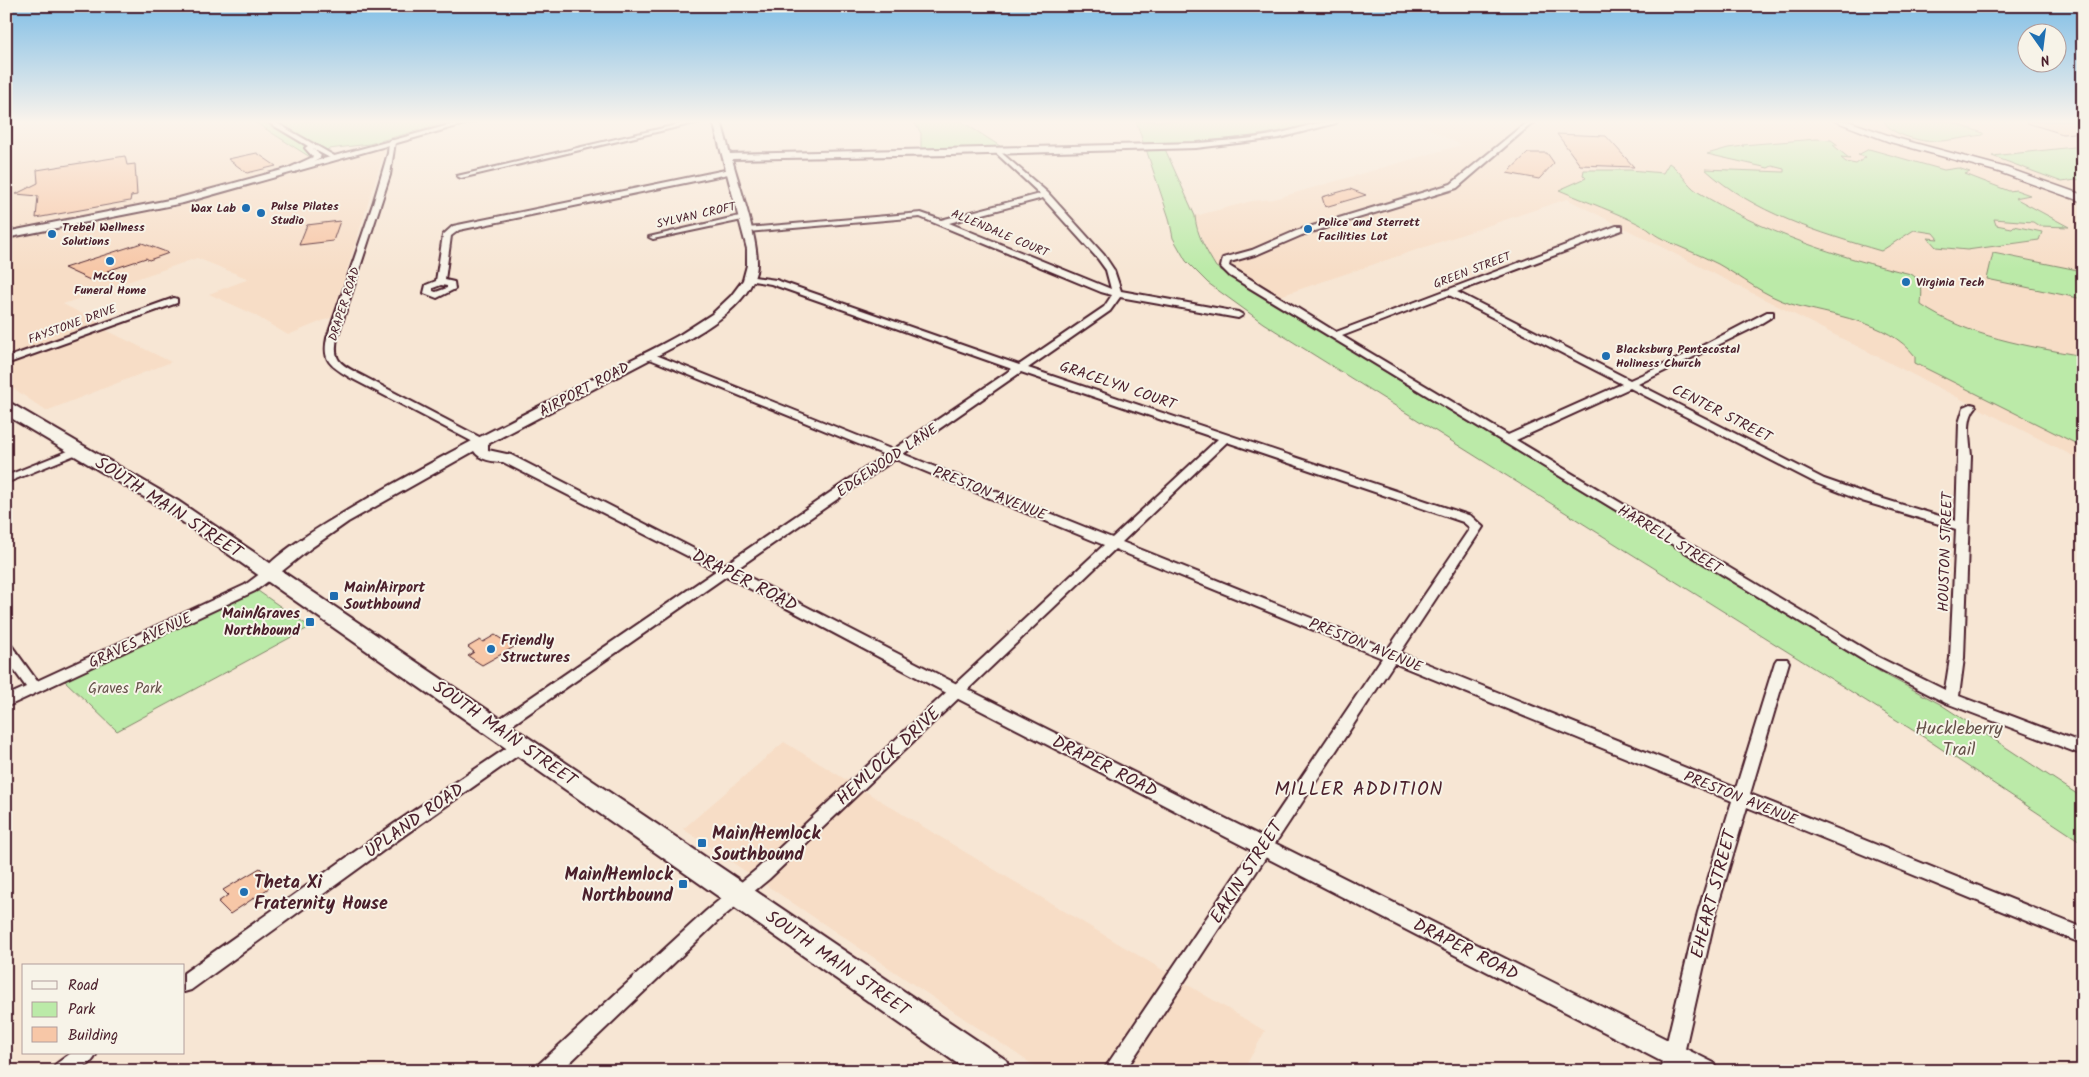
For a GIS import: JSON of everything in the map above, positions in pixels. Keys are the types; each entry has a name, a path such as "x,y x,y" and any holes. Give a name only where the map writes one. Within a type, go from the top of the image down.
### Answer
{"main road":[{"path":"2006,171 2083,199"},
{"name":"SOUTH MAIN STREET","path":"6,408 171,505 995,1071"}],"street":[{"path":"6,235 159,206 287,171"},
{"name":"DRAPER ROAD","path":"386,171 329,350 331,359 338,366 481,442 481,452 494,458 506,458 726,570 958,691 1263,846 1672,1063 1706,1071"},
{"path":"461,176 482,171"},
{"path":"440,282 447,234 456,228 729,171"},
{"path":"730,171 753,261 750,278"},
{"path":"1019,171 1045,195 1101,257 1110,270 1117,294"},
{"name":"HARRELL STREET","path":"1472,171 1454,186 1299,233 1255,252 1226,260 1225,267 1233,274 1333,336 1873,660 1951,699 2083,749"},
{"path":"941,223 1045,195"},
{"name":"ALLENDALE COURT","path":"745,224 909,214 926,216 1117,294 1238,315"},
{"name":"SYLVAN CROFT","path":"650,241 745,224"},
{"name":"GREEN STREET","path":"1333,336 1618,228"},
{"name":"AIRPORT ROAD","path":"270,572 292,552 371,502 696,329 717,315 739,295 750,278"},
{"name":"GRACELYN COURT","path":"750,278 773,282 1475,523"},
{"name":"CENTER STREET","path":"1449,292 1824,483 1962,526"},
{"name":"EDGEWOOD LANE","path":"497,728 1107,310 1117,294"},
{"name":"FAYSTONE DRIVE","path":"6,361 174,301"},
{"path":"1507,440 1631,384 1752,325 1770,314"},
{"name":"PRESTON AVENUE","path":"648,355 2083,936"},
{"name":"HOUSTON STREET","path":"1951,699 1957,658 1965,456 1964,423 1968,409 1971,406"},
{"name":"HEMLOCK DRIVE","path":"546,1071 763,874 1116,544 1226,437"},
{"path":"6,480 78,450"},
{"name":"EAKIN STREET","path":"1113,1071 1476,529 1475,523"},
{"name":"GRAVES AVENUE","path":"6,702 250,588 270,572"},
{"path":"6,648 35,689"},
{"name":"EHEART STREET","path":"1672,1063 1706,912 1782,662"},
{"name":"UPLAND ROAD","path":"185,983 522,745"},
{"path":"63,1071 86,1054"}],"shaded area":[{"path":"6,171 268,171 164,201 6,231"},
{"path":"301,171 378,171 332,317 288,335 251,313 209,294 249,279 197,258 63,304 102,324 108,331 171,362 46,411 6,383 6,239 175,207"},
{"name":"Virginia Tech","path":"1370,171 2083,171 2083,461 1567,199 1268,300 1216,267 1208,254 1196,224 1195,216 1252,201 1274,199"},
{"path":"784,742 1265,1031 1243,1071 1042,1071 683,829"}],"green space":[{"name":"Huckleberry Trail","path":"1153,171 1175,171 1195,216 1202,243 1216,267 1882,673 1940,704 2083,798 2083,843 1922,736 1263,323 1208,283 1186,261 1173,238 1169,218"},
{"path":"1584,171 1663,173 1664,171 1678,171 1698,192 1748,219 1801,242 1856,260 1911,274 1920,283 1922,291 1921,305 1958,325 1999,339 2083,356 2083,447 1915,363 1915,356 1890,334 1858,321 1781,300 1762,291 1718,264 1659,237 1643,226 1559,190 1586,178 1583,175"},
{"path":"1708,171 1968,171 1970,172 1965,174 2009,191 2016,190 2030,195 2015,198 2069,227 2039,226 2033,222 1994,219 1996,225 2012,228 2014,226 2042,232 2039,240 1967,250 1936,247 1928,238 1938,239 1933,233 1914,230 1881,251 1811,229 1766,210 1744,198"},
{"path":"2033,171 2083,171 2083,179 2062,182"},
{"path":"1993,253 2083,271 2083,299 1987,279"},
{"name":"Graves Park","path":"258,591 310,627 117,731 63,679 251,592"}],"building":[{"path":"37,171 135,171 137,195 131,196 130,201 36,218 38,196 16,194 38,183"},
{"path":"1509,171 1546,171 1539,179 1507,173"},
{"path":"1350,189 1366,195 1325,207 1322,197"},
{"path":"340,221 333,241 299,245 307,225"},
{"name":"McCoy Funeral Home","path":"142,243 169,253 149,260 146,258 107,271 111,273 90,280 64,268"},
{"name":"Friendly Structures","path":"495,635 514,647 482,665 468,656 474,652 468,647 480,640 483,642"},
{"name":"Theta Xi Fraternity House","path":"260,868 275,884 230,914 218,902 228,895 223,890"}],"place":[{"name":"Wax Lab","path":"246,208"},
{"name":"Pulse Pilates Studio","path":"261,213"},
{"name":"Police and Sterrett Facilities Lot","path":"1308,229"},
{"name":"Trebel Wellness Solutions","path":"52,234"},
{"name":"McCoy Funeral Home","path":"110,261"},
{"name":"Virginia Tech","path":"1906,282"},
{"name":"Blacksburg Pentecostal Holiness Church","path":"1606,356"},
{"name":"Main/Airport Southbound","path":"334,596"},
{"name":"Main/Graves Northbound","path":"310,622"},
{"name":"Friendly Structures","path":"491,649"},
{"name":"Main/Hemlock Southbound","path":"702,843"},
{"name":"Main/Hemlock Northbound","path":"683,884"},
{"name":"Theta Xi Fraternity House","path":"244,892"}],"district":[{"name":"MILLER ADDITION","path":"1359,788"}]}
